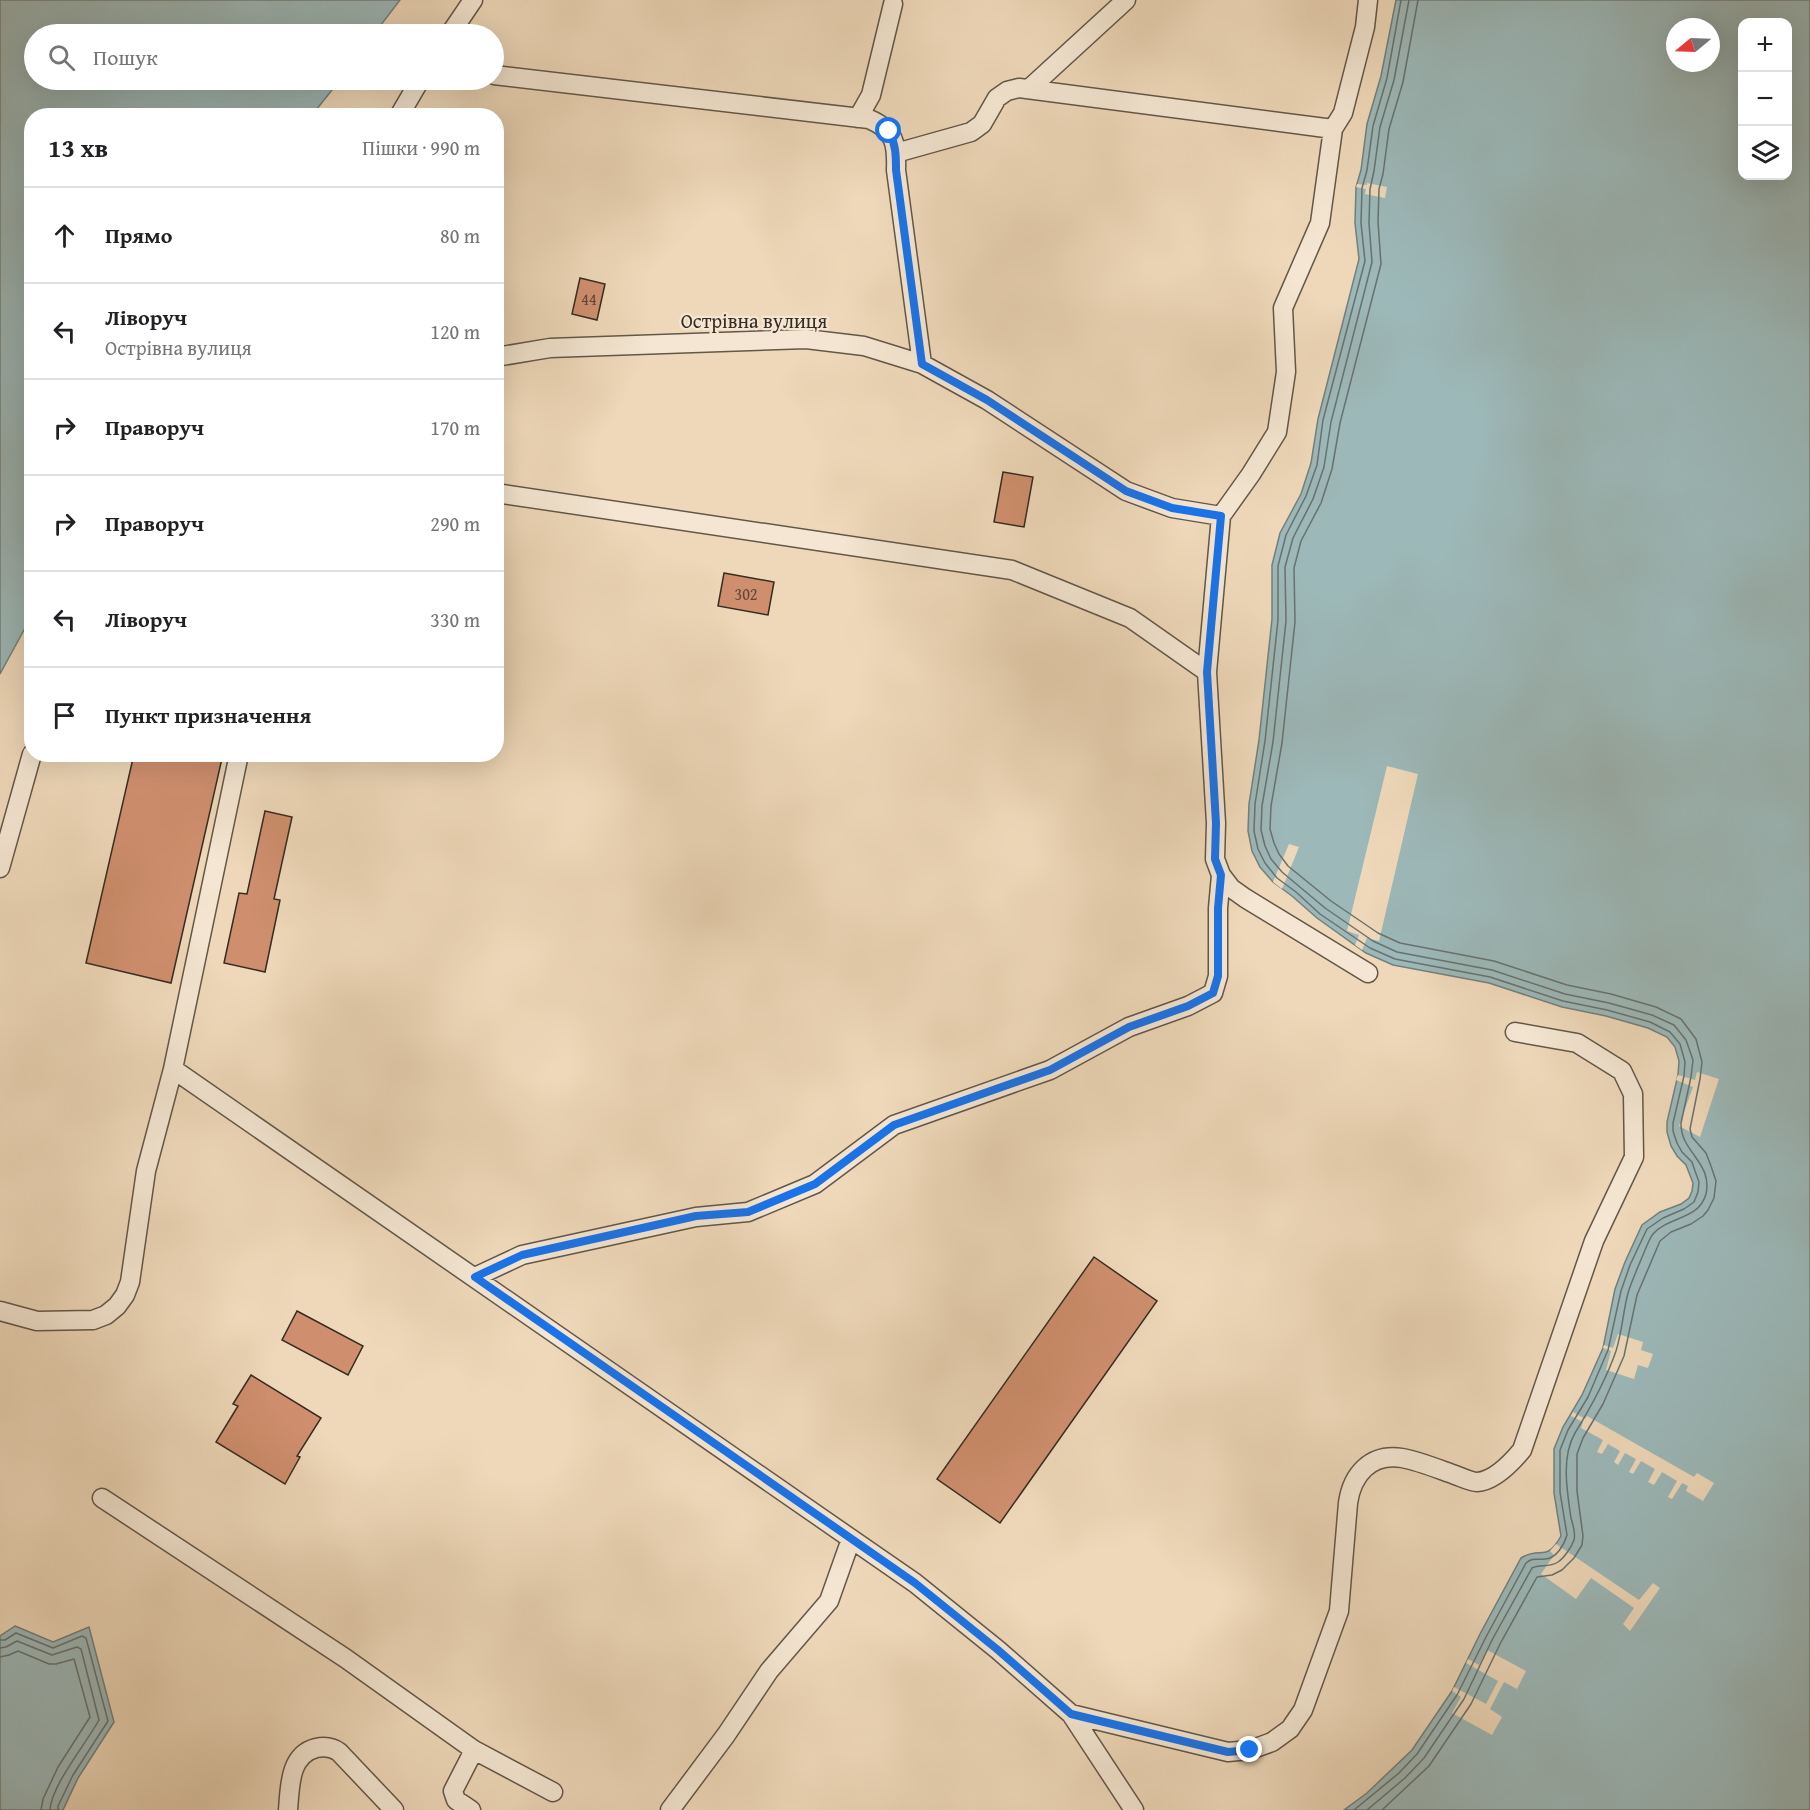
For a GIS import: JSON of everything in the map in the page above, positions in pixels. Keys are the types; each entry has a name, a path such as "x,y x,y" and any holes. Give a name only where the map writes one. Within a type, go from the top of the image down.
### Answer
{"street":[{"path":"457,24 473,0"},
{"path":"1030,88 1126,0"},
{"path":"1368,0 1365,27 1342,113 1333,129 1320,223 1283,308 1286,372 1277,432 1221,516 1207,672 1216,823 1215,859 1221,875 1231,888 1245,898 1368,973"},
{"path":"858,118 871,95 893,4"},
{"path":"504,76 869,119 880,123 889,131 894,141 922,364"},
{"path":"896,153 971,132 982,124 997,98 1007,91 1018,88 1333,129"},
{"path":"404,108 414,90"},
{"name":"Острівна вулиця","path":"504,356 550,348 806,339 864,346 922,364 987,400 1126,491 1172,508 1221,516"},
{"path":"504,494 1012,570 1130,618 1207,672"},
{"path":"0,868 30,762"},
{"path":"0,1311 37,1321 93,1320 111,1310 125,1295 130,1282 146,1171 173,1069 237,762"},
{"path":"475,1277 522,1255 696,1216 748,1212 815,1184 894,1125 1050,1070 1129,1027 1188,1006 1213,993 1218,976 1218,908 1221,875"},
{"path":"1071,1714 1228,1752 1250,1750 1272,1742 1290,1728 1304,1710 1339,1611 1348,1503 1350,1490 1356,1477 1376,1460 1389,1457 1402,1458 1477,1482 1495,1476 1510,1465 1522,1450 1594,1241 1634,1157 1633,1094 1622,1071 1577,1043 1515,1032"},
{"path":"173,1069 924,1590 998,1650 1071,1714 1134,1810"},
{"path":"102,1498 345,1658 474,1750 554,1792"},
{"path":"670,1810 770,1671 829,1601 851,1539"},
{"path":"288,1810 292,1774 296,1763 313,1749 324,1747 339,1752 394,1810"},
{"path":"471,1810 456,1800 453,1791 474,1750"}],"water":[{"path":"0,0 400,0 382,24 24,24 24,90 332,90 318,108 24,108 24,630 0,674"},
{"path":"1396,0 1810,0 1810,1810 1344,1810 1367,1793 1412,1750 1452,1691 1521,1558 1528,1554 1547,1552 1561,1536 1554,1493 1554,1449 1603,1348 1615,1289 1642,1225 1660,1212 1681,1204 1689,1198 1693,1183 1686,1165 1671,1146 1667,1132 1679,1061 1675,1047 1667,1037 1648,1028 1562,1007 1489,983 1393,965 1366,953 1317,918 1273,882 1260,867 1252,851 1248,831 1249,804 1259,740 1272,619 1272,565 1280,533 1301,494 1311,463 1318,419 1359,259 1355,223 1356,187 1361,170 1367,124 1381,76"},
{"path":"15,1626 53,1642 89,1627 114,1722 78,1778 63,1810 0,1810 0,1636"}],"pier":[{"path":"1367,183 1387,187 1385,198 1365,194 1366,189 1356,187 1357,184 1367,185"},
{"path":"1387,766 1418,774 1379,941 1367,938 1362,950 1355,945 1359,935 1347,931"},
{"path":"1289,844 1299,847 1282,889 1273,882"},
{"path":"1697,1072 1719,1079 1700,1137 1679,1126 1693,1087 1676,1080 1678,1075 1695,1080"},
{"path":"1618,1334 1643,1342 1641,1350 1653,1354 1648,1368 1638,1365 1634,1379 1606,1370 1611,1351 1603,1348 1604,1345 1613,1348"},
{"path":"1573,1412 1585,1419 1587,1416 1694,1477 1697,1473 1714,1483 1703,1501 1686,1491 1688,1486 1682,1483 1672,1499 1668,1497 1677,1481 1662,1472 1654,1485 1648,1482 1655,1469 1641,1461 1633,1474 1629,1472 1636,1459 1625,1453 1618,1465 1614,1462 1620,1451 1608,1444 1602,1454 1597,1452 1603,1440 1581,1428 1583,1422 1571,1416"},
{"path":"1556,1544 1639,1600 1653,1583 1660,1588 1630,1631 1623,1624 1634,1608 1591,1578 1576,1599 1541,1574 1554,1555 1550,1551"},
{"path":"1487,1650 1526,1671 1517,1689 1504,1682 1490,1709 1502,1717 1492,1735 1452,1713 1461,1697 1452,1691 1454,1687 1486,1704 1498,1681 1466,1663 1468,1659 1479,1665"}],"building":[{"path":"580,278 605,284 597,320 572,314"},
{"path":"1003,472 1033,477 1024,527 994,522"},
{"path":"724,573 774,582 768,615 718,606"},
{"path":"132,762 221,762 171,983 86,963"},
{"path":"265,811 292,817 274,899 280,900 265,972 224,963 239,893 247,894"},
{"path":"1094,1257 1157,1301 1000,1523 937,1479"},
{"path":"297,1311 363,1346 348,1375 282,1340"},
{"path":"251,1375 321,1418 297,1456 300,1457 285,1484 216,1442 238,1406 233,1404"}],"route":[{"path":"889,131 896,153 896,170 922,364 987,400 1126,491 1172,508 1221,516 1207,672 1216,823 1215,859 1221,875 1218,908 1218,976 1213,993 1188,1006 1129,1027 1050,1070 894,1125 815,1184 748,1212 696,1216 522,1255 475,1277 915,1583 998,1650 1071,1714 1228,1752 1250,1750"}]}
